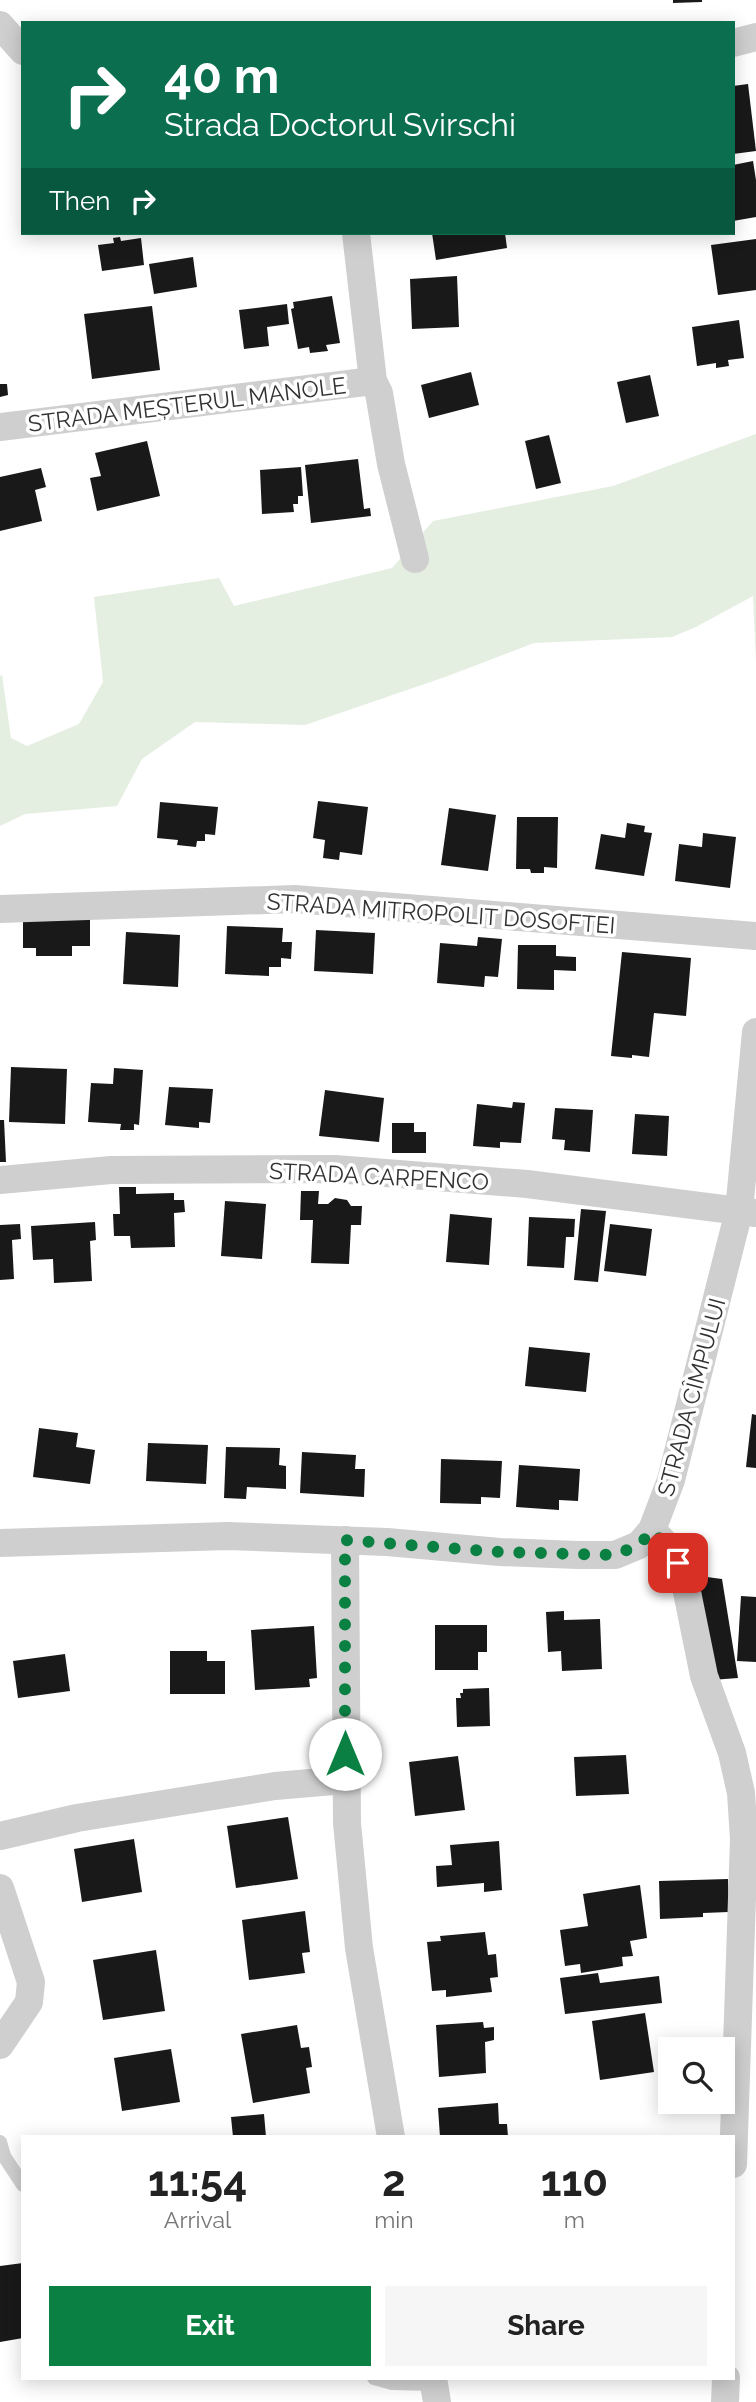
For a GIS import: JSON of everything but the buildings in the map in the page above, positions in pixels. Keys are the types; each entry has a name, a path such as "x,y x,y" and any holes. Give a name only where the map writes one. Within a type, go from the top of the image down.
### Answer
{"street":[{"path":"0,25 21,49"},
{"path":"735,42 756,37"},
{"path":"356,235 373,381 379,393 391,464 415,559"},
{"name":"STRADA MEȘTERUL MANOLE","path":"0,427 373,381"},
{"name":"STRADA MITROPOLIT DOSOFTEI","path":"0,909 295,899 756,936"},
{"name":"STRADA CÎMPULUI","path":"652,1531 671,1480 748,1212 756,1032"},
{"name":"STRADA CARPENCO","path":"0,1180 111,1170 335,1169 527,1184 748,1212"},
{"path":"0,1543 228,1536 345,1540 500,1552 615,1555 639,1545 652,1531 674,1556 686,1587 704,1676 732,1754 750,1840 735,2135"},
{"path":"345,1540 345,1780 349,1861 359,1948 391,2135"},
{"path":"0,1836 78,1818 248,1791 345,1780"},
{"path":"0,1888 31,1982 30,2002 0,2045"},
{"path":"725,2402 726,2380"}],"lane":[{"path":"0,2142 5,2156 21,2182"},
{"path":"380,2380 392,2384 435,2388"}],"shaded area":[{"path":"756,434 756,662 753,596 672,637 534,643 305,725 195,722 142,759 117,806 25,814 0,826 0,676 2,675 11,738 27,746 79,724 103,682 94,597 219,578 234,606 392,568 433,521 613,486"}],"route":[{"path":"345,1754 345,1540 500,1552 615,1555 639,1545 652,1531 670,1549 678,1563"}]}
